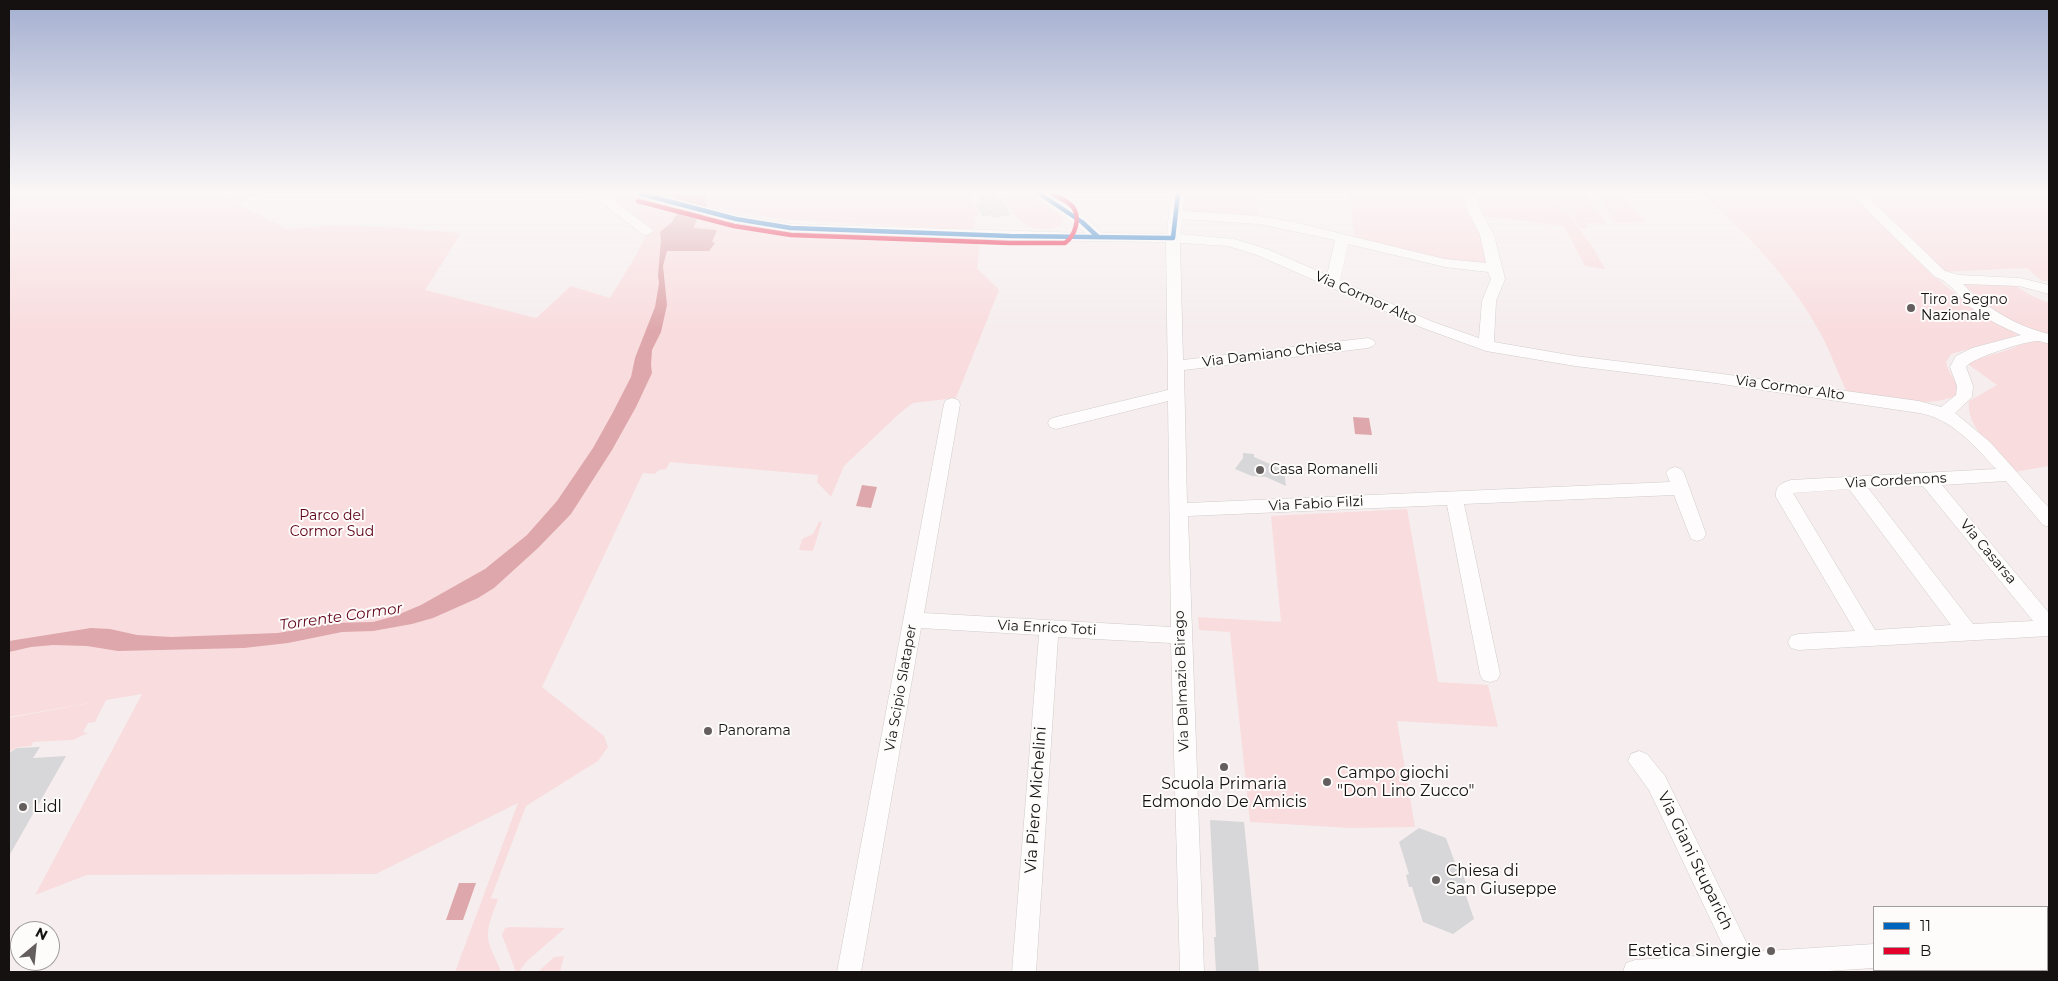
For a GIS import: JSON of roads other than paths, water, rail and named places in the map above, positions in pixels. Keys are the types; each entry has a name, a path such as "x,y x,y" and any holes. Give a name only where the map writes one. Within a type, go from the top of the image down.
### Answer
{"main road":[{"path":"1916,972 1934,971"}],"street":[{"name":"Via Dalmazio Birago","path":"1173,240 1181,636 1191,971"},
{"name":"Via Cormor Alto","path":"1209,240 1246,246 1428,325 1486,346 1575,361 1716,378 1912,406 1943,414 1975,438 2049,520"},
{"path":"1332,283 1342,240"},
{"path":"1345,240 1445,263 1493,268"},
{"path":"1486,346 1489,302 1498,278 1493,268 1488,240"},
{"path":"1903,240 1933,270 1951,278 2011,281 2049,290"},
{"path":"1951,278 1982,308 2013,326 2043,338"},
{"path":"1943,414 1962,399 1966,393 1965,386 1958,372 1958,367 1962,360 1977,352 2043,338"},
{"name":"Via Damiano Chiesa","path":"1175,366 1368,343"},
{"path":"1056,423 1176,394"},
{"name":"Via Scipio Slataper","path":"850,972 952,404"},
{"name":"Via Cordenons","path":"1870,639 1785,496 1784,490 1791,486 2008,475"},
{"name":"Via Casarsa","path":"1927,479 2049,627"},
{"name":"Via Fabio Filzi","path":"1178,510 1454,498 1678,480 1697,534"},
{"path":"1854,483 1968,633"},
{"path":"1454,498 1490,674"},
{"name":"Via Enrico Toti","path":"913,620 1181,636"},
{"name":"Via Casarsa","path":"1798,642 2049,627"},
{"name":"Via Piero Michelini","path":"1024,972 1049,628"},
{"name":"Via Giani Stuparich","path":"1639,761 1656,783 1746,965"},
{"path":"1635,972 1873,956"}],"place":[{"name":"Tiro a Segno Nazionale","path":"1911,308"},
{"name":"Casa Romanelli","path":"1260,470"},
{"name":"Panorama","path":"708,731"},
{"name":"Scuola Primaria Edmondo De Amicis","path":"1224,767"},
{"name":"Campo giochi \"Don Lino Zucco\"","path":"1327,782"},
{"name":"Lidl","path":"23,807"},
{"name":"Chiesa di San Giuseppe","path":"1436,880"},
{"name":"Estetica Sinergie","path":"1771,951"}],"park label":[{"name":"Parco del Cormor Sud","path":"332,524"}],"water label":[{"name":"Torrente Cormor","path":"341,617"}]}
